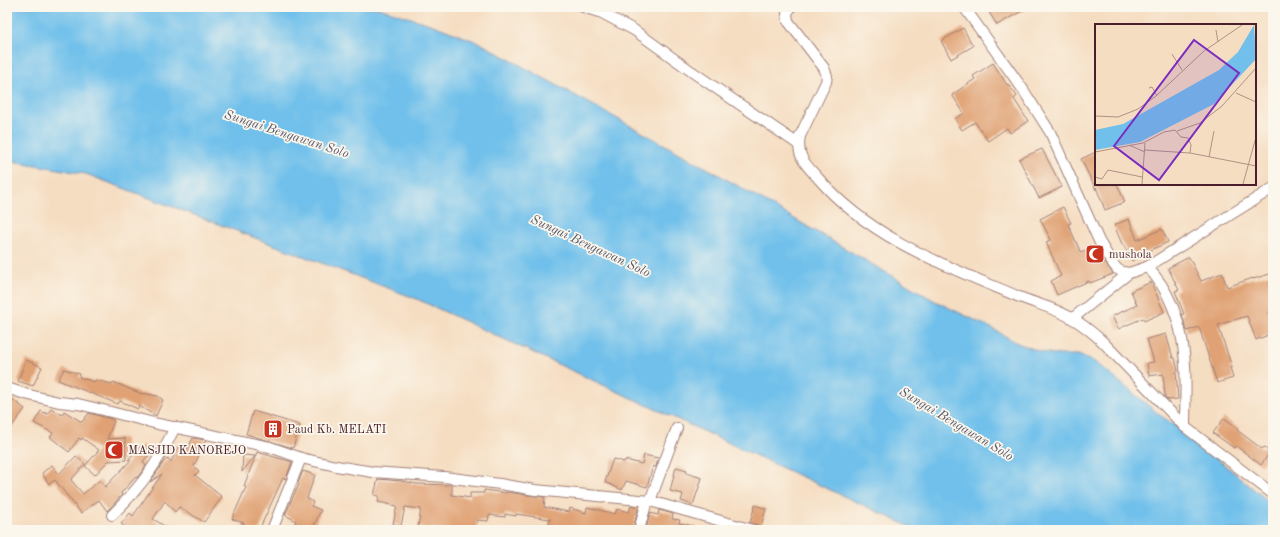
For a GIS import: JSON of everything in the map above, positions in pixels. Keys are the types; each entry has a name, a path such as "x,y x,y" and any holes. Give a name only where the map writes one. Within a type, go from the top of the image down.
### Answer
{"street":[{"path":"583,7 602,14 634,30 798,144"},
{"path":"791,7 786,13 788,21 824,68 827,76 826,82 800,136 798,144 800,155 805,163 828,190 853,213 885,234 951,268 1073,318 1090,329 1185,427 1273,494"},
{"path":"964,7 1026,94 1050,132 1099,241 1111,261 1117,269 1129,273"},
{"path":"1073,318 1129,273 1147,267 1273,188"},
{"path":"1147,267 1156,275 1164,287 1180,330 1184,353 1185,427"},
{"path":"7,388 59,402 78,404 158,424 270,447 301,458 336,466 373,472 444,477 535,490 649,501 753,530"},
{"path":"112,515 132,495 150,472 164,449 174,427"},
{"path":"639,530 677,428"},
{"path":"272,530 301,458"}],"water":[{"name":"Sungai Bengawan Solo","path":"7,7 379,8 433,25 480,43 714,172 935,301 993,329 1017,343 1042,352 1060,355 1078,355 1095,362 1160,415 1191,437 1273,505 1273,530 917,530 417,299 86,174 7,160"}],"building":[{"path":"986,7 1029,7 997,25"},
{"path":"963,28 973,46 951,59 941,41"},
{"path":"993,63 1007,85 1008,84 1017,96 1014,99 1028,121 1010,133 1007,128 988,141 975,122 962,130 955,119 964,113 952,95 975,79 973,76"},
{"path":"1042,149 1062,187 1039,198 1019,159"},
{"path":"1095,152 1095,185 1117,185 1125,202 1105,210 1096,187 1096,190 1081,159"},
{"path":"1063,207 1071,223 1068,224 1081,253 1094,246 1113,274 1090,283 1089,281 1057,295 1051,281 1061,276 1046,242 1051,240 1040,219"},
{"path":"1129,219 1137,240 1162,229 1168,242 1132,261 1122,244 1114,225"},
{"path":"1189,257 1201,281 1222,273 1227,287 1273,273 1273,310 1269,312 1273,321 1273,333 1256,340 1247,316 1218,325 1232,367 1230,367 1233,378 1217,383 1199,327 1187,331 1182,315 1184,314 1175,291 1179,290 1168,268"},
{"path":"1151,282 1164,312 1144,321 1143,318 1118,329 1112,316 1137,305 1131,291"},
{"path":"1166,334 1178,371 1176,371 1178,399 1168,400 1165,397 1163,374 1149,376 1147,363 1154,362 1147,339"},
{"path":"26,360 42,367 33,386 18,381"},
{"path":"64,369 80,374 79,377 94,382 95,380 112,384 113,382 142,394 158,396 163,400 156,416 139,406 138,409 120,401 118,404 58,380"},
{"path":"11,398 25,409 7,433 7,404"},
{"path":"51,408 62,415 64,411 82,422 89,413 114,421 107,439 125,438 126,460 108,461 95,475 85,466 99,450 82,438 81,440 79,438 69,452 50,437 53,433 34,423 41,411 48,414"},
{"name":"Paud Kb. MELATI","path":"253,411 300,425 293,448 246,434"},
{"path":"1224,418 1262,449 1264,447 1270,452 1261,465 1236,446 1234,448 1213,433"},
{"path":"193,438 206,440 194,466 199,471 195,475 222,497 204,522 179,507 175,512 165,501 153,519 171,530 129,530 121,524 130,513 133,516 162,474 150,482 163,463 168,458 171,462 179,445 187,449"},
{"path":"142,445 151,453 143,461 146,466 137,478 136,477 121,493 122,495 107,511 99,500 81,513 55,480 49,484 42,473 52,465 59,474 76,456 85,464 71,480 83,494 100,480 105,487 131,460 128,460"},
{"path":"257,452 292,462 286,479 283,478 259,530 241,530 244,523 232,519 246,487 244,486"},
{"path":"243,455 255,456 242,472"},
{"path":"644,455 658,458 656,467 653,466 647,487 626,481 622,490 605,482 613,459 642,464"},
{"path":"676,467 687,470 686,473 702,478 693,505 681,501 683,494 670,491"},
{"path":"303,471 315,475 307,498 313,502 311,506 321,510 313,528 308,526 306,530 292,530 296,521 285,515 299,484 298,483"},
{"path":"378,479 417,484 452,485 452,495 470,498 470,493 484,493 484,490 542,497 545,498 544,507 569,512 570,508 586,513 587,507 615,514 617,509 629,512 631,506 638,508 633,530 618,530 610,528 610,530 548,530 550,519 516,514 516,516 505,514 505,517 489,515 488,521 477,520 476,530 430,529 418,527 421,509 405,507 401,526 393,524 397,506 378,502 379,496 374,495"},
{"path":"755,505 766,509 761,526 750,523"},
{"path":"659,510 673,514 672,519 680,520 679,523 697,527 697,530 646,530 650,513 658,515"}],"place":[{"name":"mushola","path":"1095,254"},
{"name":"Paud Kb. MELATI","path":"273,429"},
{"name":"MASJID KANOREJO","path":"114,450"}]}
